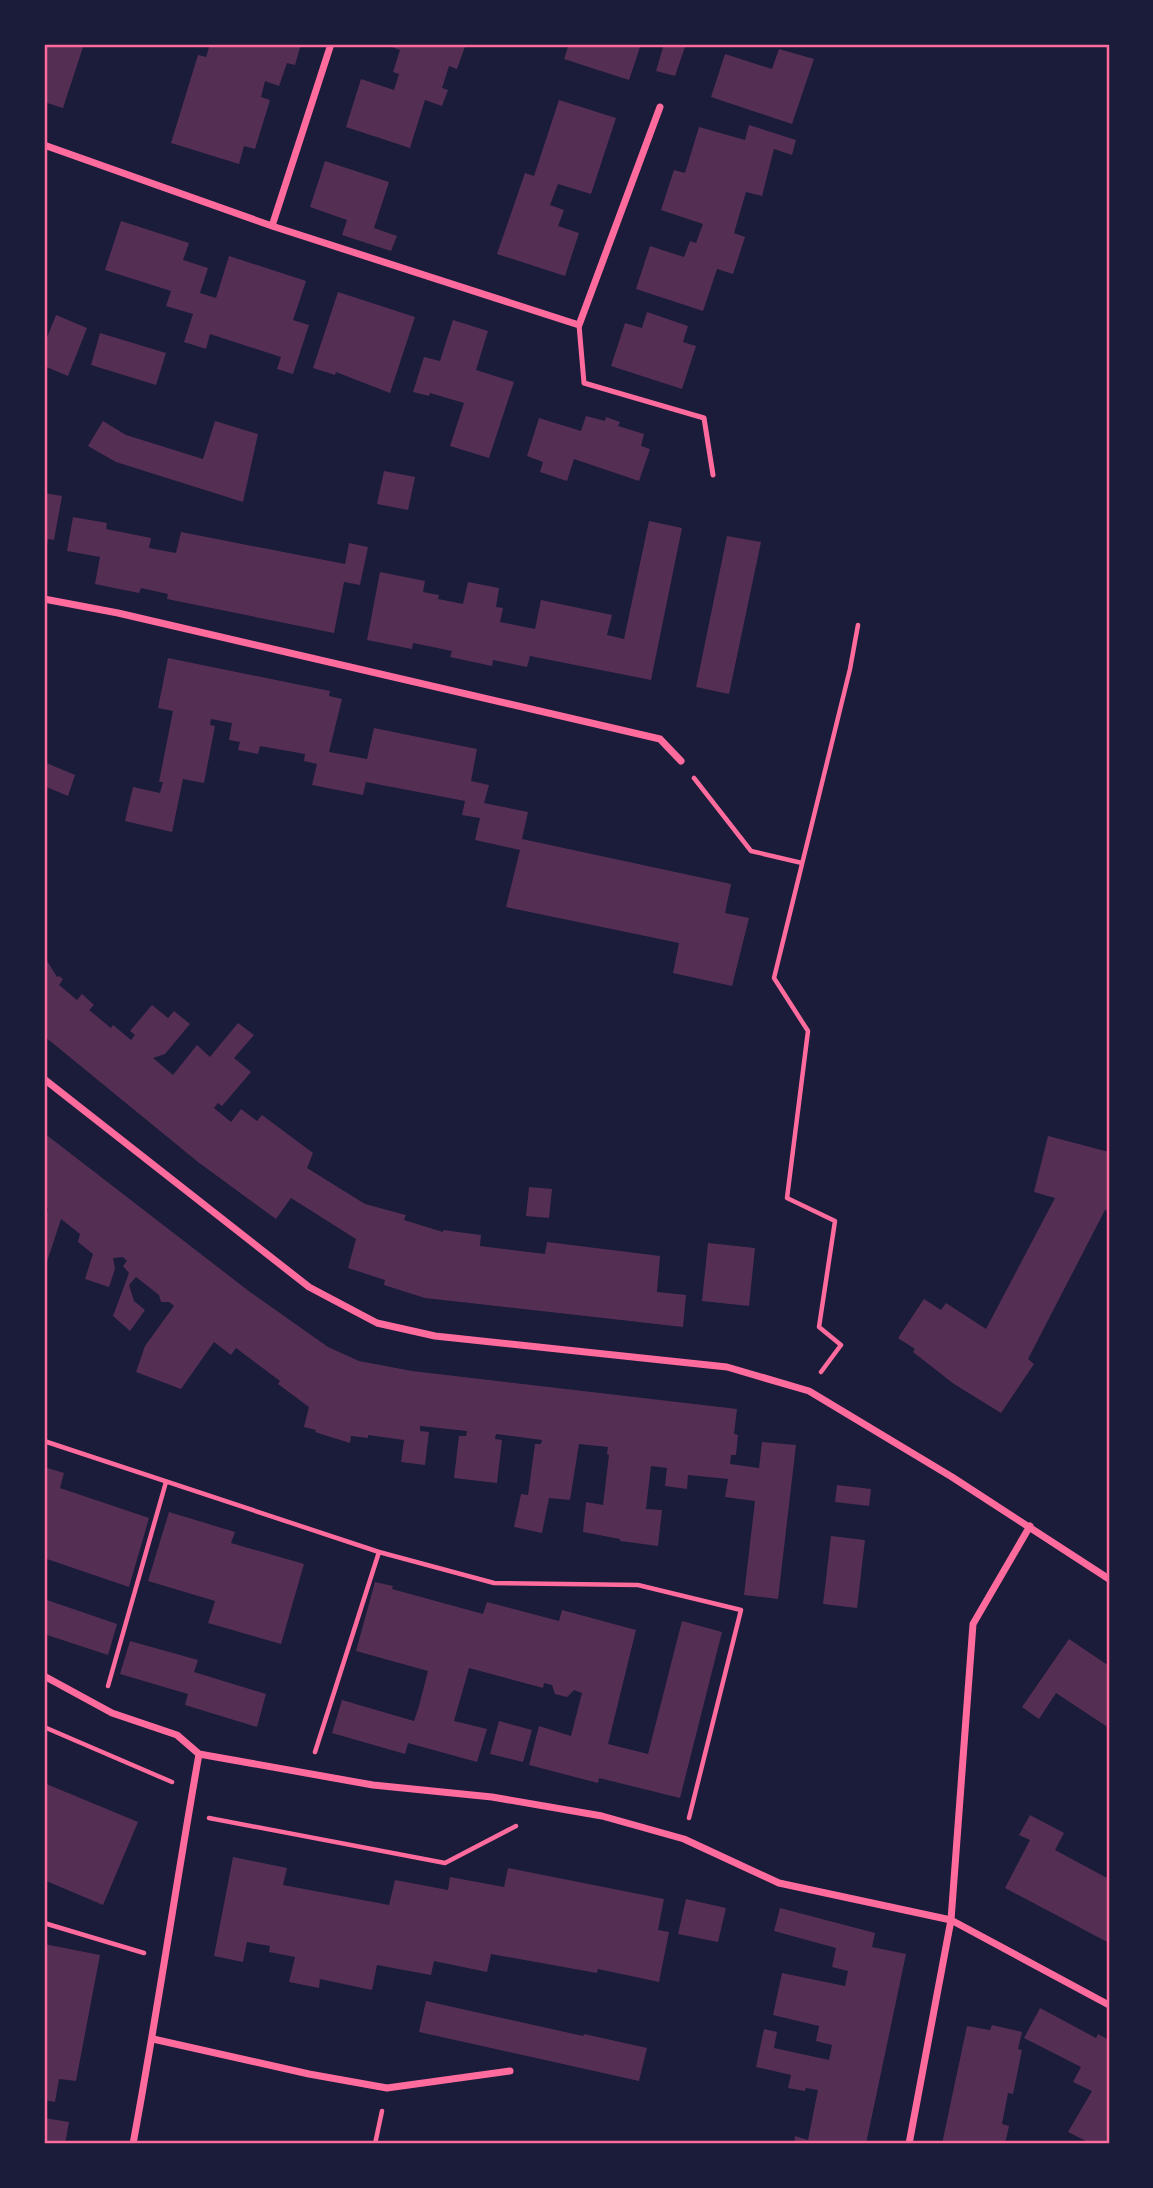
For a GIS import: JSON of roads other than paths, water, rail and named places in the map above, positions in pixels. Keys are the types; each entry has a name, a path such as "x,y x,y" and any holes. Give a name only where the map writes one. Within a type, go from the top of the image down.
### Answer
{"street":[{"path":"272,226 331,44"},
{"path":"44,145 272,226 579,325 660,107"},
{"path":"44,599 118,613 660,738 681,761"},
{"path":"44,1079 309,1287 377,1324 435,1336 727,1367 809,1391 1030,1526 1109,1579"},
{"path":"909,2144 951,1920 973,1624 1030,1526"},
{"path":"44,1676 112,1713 177,1735 199,1754 308,1774 492,1797 601,1816 684,1839 779,1883 951,1920 1109,2005"},
{"path":"133,2144 153,2039 199,1754"},
{"path":"153,2039 309,2074 387,2088 510,2071"}],"lane":[{"path":"579,325 584,383 704,418 713,475"}]}
